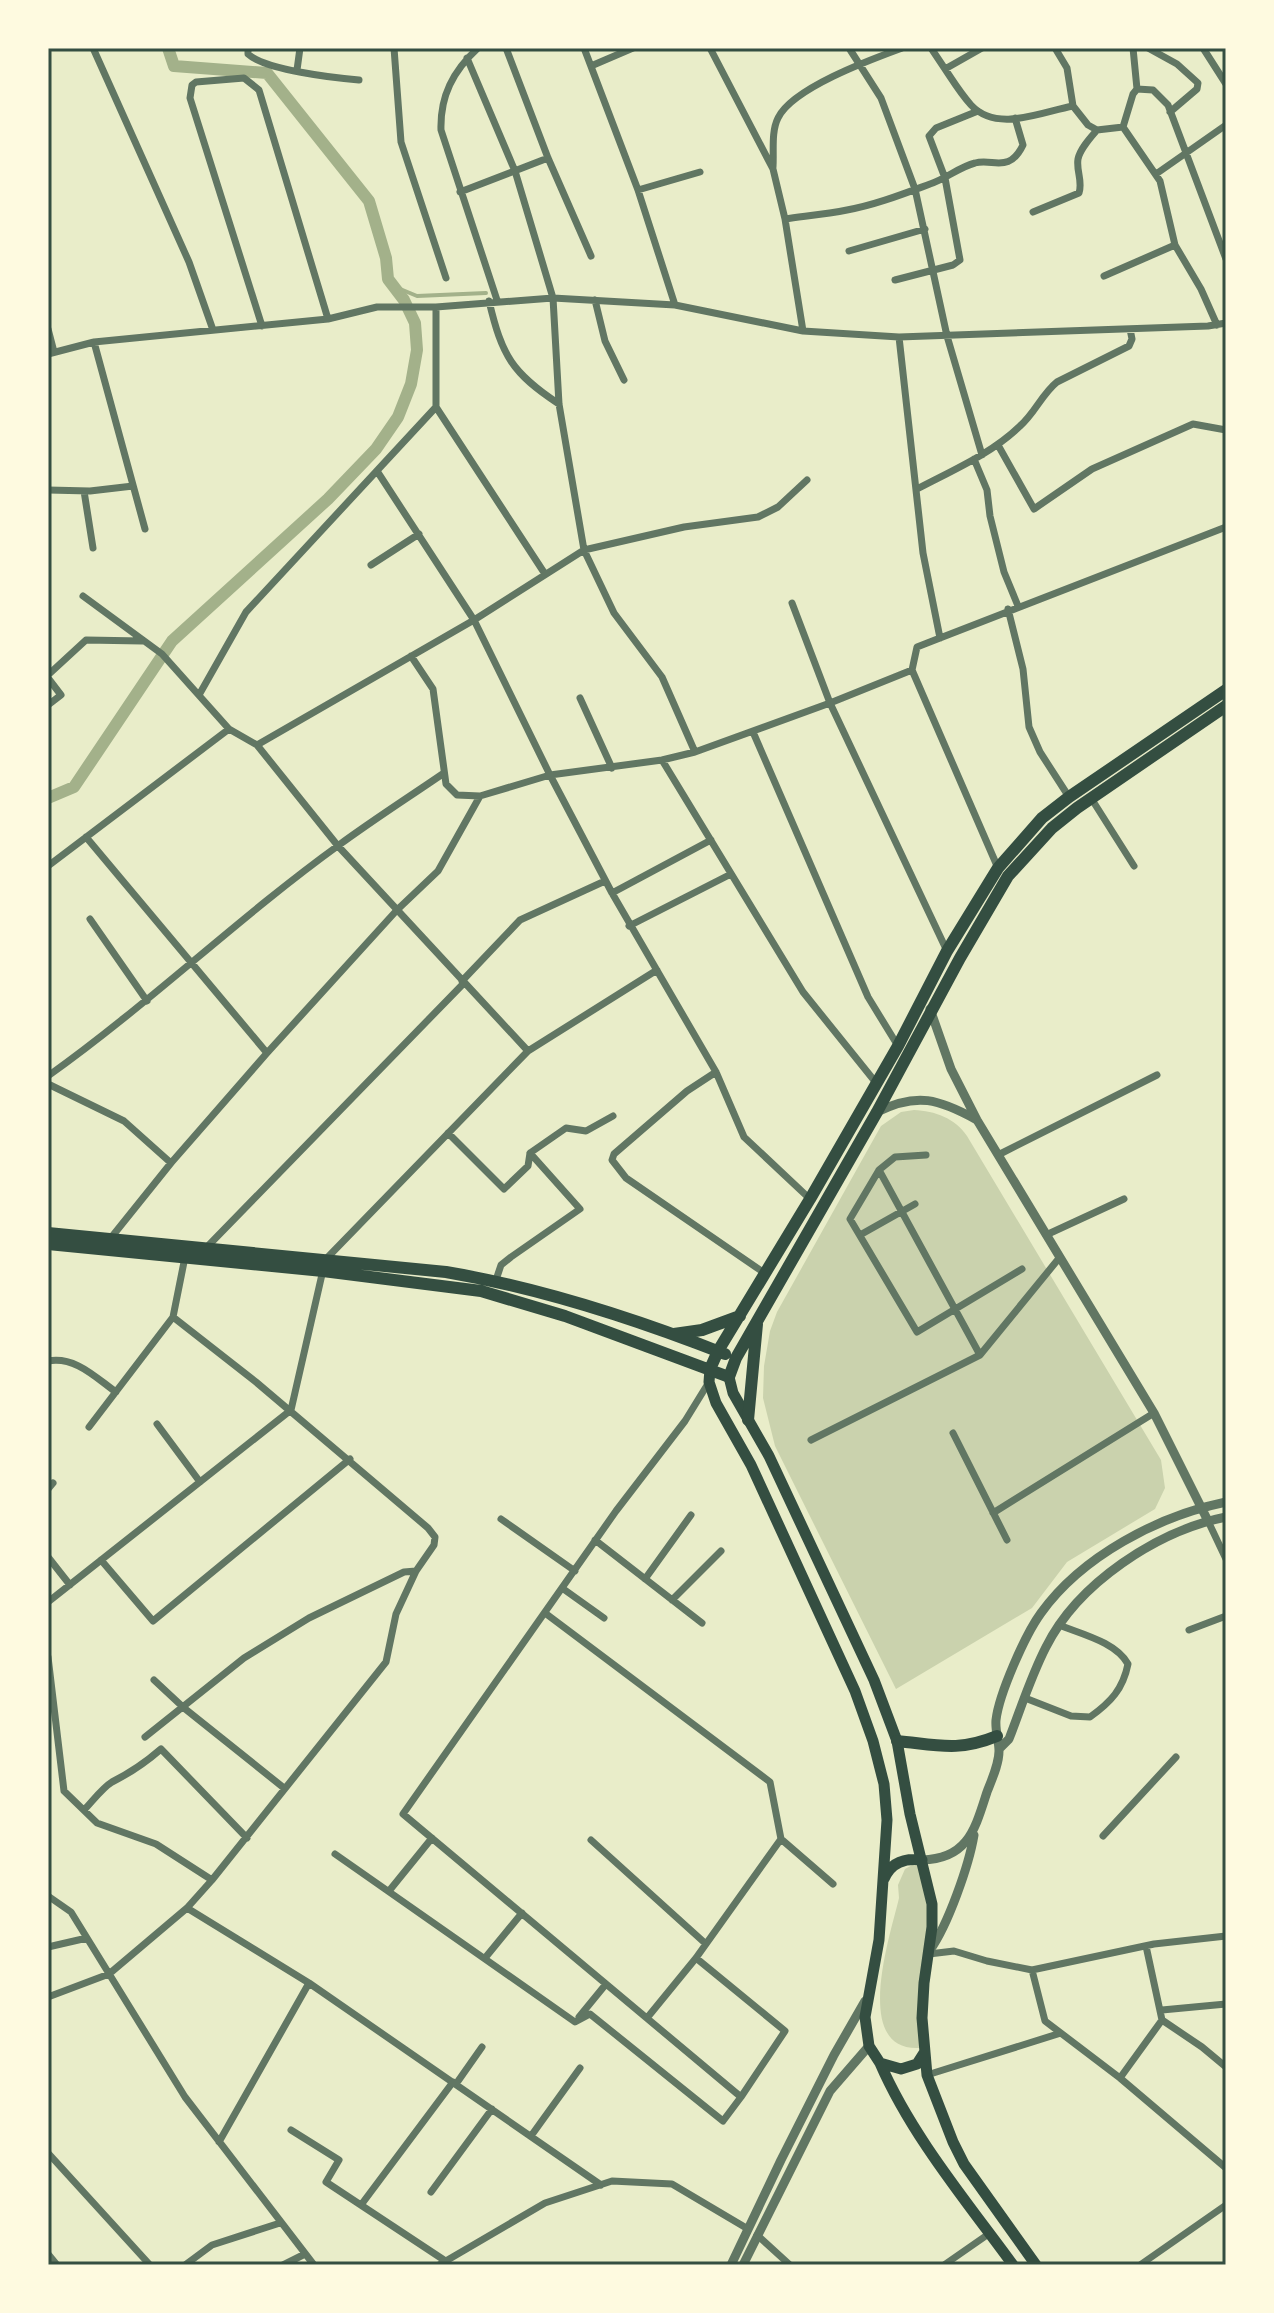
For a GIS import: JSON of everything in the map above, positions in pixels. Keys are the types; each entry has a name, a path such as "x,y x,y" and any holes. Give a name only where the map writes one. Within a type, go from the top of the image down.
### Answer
{"highway":[{"path":"710,1376 718,1351 877,1084 947,951 998,868 1042,818 1226,690"},
{"path":"48,1233 205,1249 518,1300 631,1339 710,1376 729,1377 736,1358 877,1112 930,1009 1008,876 1052,828 1226,706"},
{"path":"48,1244 185,1257 446,1272 496,1280 548,1294 736,1358"},
{"path":"670,1335 702,1330 740,1316"},
{"path":"748,1420 757,1320"},
{"path":"897,1741 948,1748 998,1743"}],"main road":[{"path":"710,1376 716,1403 751,1465 855,1691 884,1784 887,1820 879,1940 865,2017 869,2046 910,2118 1013,2265"},
{"path":"729,1377 733,1393 769,1456 874,1680 897,1741 910,1814 932,1904 922,2018 927,2075 964,2164 1036,2265"},
{"path":"883,1884 887,1872 897,1863 909,1858 922,1860"},
{"path":"880,2063 901,2069 910,2068 917,2064 924,2052"}],"street":[{"path":"93,48 189,262 213,330"},
{"path":"248,48 253,58 297,70 359,80"},
{"path":"297,70 300,48"},
{"path":"394,48 401,142 446,278"},
{"path":"478,48 449,84 441,130 493,301 497,335 504,353 527,381 559,404"},
{"path":"506,48 548,158 591,256"},
{"path":"584,48 638,190 675,305"},
{"path":"591,66 633,48"},
{"path":"710,48 773,169 785,219 803,331"},
{"path":"849,48 881,98 915,189 947,336 987,490 990,516 1004,572 1018,606"},
{"path":"773,169 774,131 782,110 792,100 859,64 902,48"},
{"path":"931,48 978,111 991,118 1015,118 1073,106"},
{"path":"945,69 982,48"},
{"path":"1055,48 1067,68 1073,106 1091,128 1123,127"},
{"path":"1123,127 1137,89 1133,48"},
{"path":"1148,48 1177,64 1198,83 1197,89 1170,112"},
{"path":"1203,48 1226,84"},
{"path":"467,58 515,171 553,298 559,404 584,550 614,613 662,677 695,752"},
{"path":"262,326 190,98 192,85 196,82 244,78 259,90 328,319"},
{"path":"1137,89 1153,90 1164,99 1226,259"},
{"path":"895,280 934,271 960,260 945,178 929,136 936,128 978,111"},
{"path":"785,219 848,210 945,178 973,163 997,165 1018,154 1023,145 1015,118"},
{"path":"1156,174 1226,125"},
{"path":"1123,127 1156,174 1175,245 1201,289 1217,325"},
{"path":"1033,212 1079,193 1082,185 1077,162 1079,154 1097,130"},
{"path":"460,192 548,158"},
{"path":"638,190 700,172"},
{"path":"849,251 925,229"},
{"path":"1104,276 1175,245"},
{"path":"48,329 51,353 94,342 328,319 377,307 436,307 553,298 675,305 803,331 899,337 1226,323"},
{"path":"595,300 605,341 624,380"},
{"path":"436,307 436,407 545,574"},
{"path":"917,489 998,445 1033,414 1047,390 1057,382 1129,346 1132,339 1130,329"},
{"path":"899,337 923,553 940,638"},
{"path":"94,342 145,529"},
{"path":"199,695 246,612 436,407"},
{"path":"998,445 1034,509 1092,469 1193,424 1226,430"},
{"path":"377,471 474,620 629,926 716,1072 744,1137 810,1199"},
{"path":"257,745 474,620 584,550 684,527 758,517 778,507 807,480"},
{"path":"48,490 84,491 133,486"},
{"path":"84,491 93,548"},
{"path":"998,868 912,670 917,647 1008,609 1225,530"},
{"path":"371,565 419,534"},
{"path":"83,596 162,654 229,729 257,745 338,846 528,1051"},
{"path":"792,603 830,703 947,951"},
{"path":"1008,609 1023,669 1029,727 1040,752 1069,797"},
{"path":"48,705 61,695 48,677 86,640 144,641"},
{"path":"411,656 433,689 446,784 452,793 480,796 550,775 612,768 695,752 912,670"},
{"path":"580,698 612,768"},
{"path":"48,866 229,729"},
{"path":"753,732 868,997 898,1046"},
{"path":"662,760 803,992 877,1084"},
{"path":"48,1076 111,1031 338,846 444,773"},
{"path":"110,1239 171,1163 267,1053 397,910 438,871 480,796"},
{"path":"1091,798 1134,866"},
{"path":"86,837 267,1053"},
{"path":"612,893 711,840"},
{"path":"629,926 731,874"},
{"path":"205,1249 520,920 605,881"},
{"path":"90,919 147,1001"},
{"path":"48,1602 291,1410 324,1266 528,1051 657,970"},
{"path":"930,1009 951,1069 977,1120 1154,1413 1226,1559"},
{"path":"716,1072 687,1091 614,1154 612,1160 626,1178 766,1274"},
{"path":"998,1155 1157,1075"},
{"path":"48,1084 124,1121 171,1163"},
{"path":"877,1112 895,1103 915,1099 947,1104 977,1120"},
{"path":"448,1133 504,1189 528,1166 530,1153 566,1128 586,1131 613,1116"},
{"path":"496,1280 501,1265 580,1209 530,1153"},
{"path":"926,1155 895,1157 879,1170 850,1219 917,1332 1022,1269"},
{"path":"879,1170 980,1355"},
{"path":"1046,1235 1124,1199"},
{"path":"860,1235 915,1204"},
{"path":"89,1427 173,1317 185,1257"},
{"path":"811,1440 980,1355 1060,1257"},
{"path":"48,1997 109,1974 187,1908 212,1880 386,1662 396,1614 416,1571 434,1545 435,1537 350,1459 173,1317"},
{"path":"48,1361 67,1360 80,1365 116,1392"},
{"path":"710,1376 685,1421 595,1540 403,1814 741,2097"},
{"path":"993,1513 1154,1413"},
{"path":"157,1424 200,1482"},
{"path":"953,1433 1007,1540"},
{"path":"101,1560 153,1621 350,1459"},
{"path":"929,1952 949,1911 970,1852 998,1743 996,1720 1016,1659 1039,1615 1078,1574 1126,1540 1157,1523 1201,1507 1226,1502"},
{"path":"645,1579 691,1515"},
{"path":"998,1743 1009,1739 1045,1648 1059,1625 1091,1588 1137,1554 1177,1531 1226,1517"},
{"path":"501,1519 575,1571"},
{"path":"595,1540 702,1623"},
{"path":"672,1600 721,1551"},
{"path":"48,1557 70,1585"},
{"path":"145,1737 244,1658 309,1618 404,1572 416,1571"},
{"path":"562,1588 604,1618"},
{"path":"545,1613 770,1782 781,1839 833,1884"},
{"path":"1189,1630 1226,1616"},
{"path":"1025,1698 1071,1716 1090,1717 1111,1702 1125,1679 1128,1664 1123,1655 1110,1646 1059,1625"},
{"path":"48,1657 64,1791 97,1823 156,1844 212,1880"},
{"path":"154,1680 284,1788"},
{"path":"84,1810 111,1783 142,1766 161,1749 247,1838"},
{"path":"1103,1836 1176,1757"},
{"path":"922,1860 935,1860 960,1849 975,1827"},
{"path":"389,1891 432,1838"},
{"path":"647,2018 696,1958 781,1839"},
{"path":"591,1840 706,1944"},
{"path":"335,1854 575,2022"},
{"path":"48,1896 71,1912 185,2097 314,2265"},
{"path":"187,1908 309,1983 601,2185"},
{"path":"485,1958 522,1913"},
{"path":"929,1952 954,1951 1032,1970 1146,1946 1226,1936"},
{"path":"48,1947 87,1938"},
{"path":"1146,1946 1162,2015 1226,2067"},
{"path":"575,2022 590,2014 723,2121 785,2031 696,1958"},
{"path":"1032,1970 1045,2021 1120,2078 1226,2168"},
{"path":"219,2142 309,1983"},
{"path":"575,2022 606,1984"},
{"path":"743,2265 753,2232 834,2055 867,1996"},
{"path":"1120,2078 1162,2015 1226,2004"},
{"path":"927,2075 1061,2033"},
{"path":"731,2265 753,2232 830,2091 869,2046"},
{"path":"361,2205 482,2047"},
{"path":"531,2136 580,2068"},
{"path":"431,2192 492,2109"},
{"path":"291,2130 339,2160 326,2182 441,2263 545,2203 612,2181 672,2184 753,2232 790,2265"},
{"path":"48,2153 150,2265"},
{"path":"1140,2265 1226,2205"},
{"path":"185,2265 212,2245 280,2223"},
{"path":"944,2265 990,2233"},
{"path":"48,2254 57,2265"},
{"path":"283,2265 305,2254"}],"green space":[{"path":"914,1110 944,1117 957,1124 967,1136 1161,1460 1165,1488 1155,1509 1067,1562 1032,1608 896,1689 775,1446 763,1398 764,1366 777,1312 881,1126 901,1112"},
{"path":"916,1863 920,1867 929,1910 919,2048 898,2044 886,2031 880,1987 899,1898 898,1885 905,1869"}],"waterway":[{"path":"48,798 74,787 172,641 328,499 376,449 398,417 411,384 417,350 415,323 404,300 388,279 386,258 369,201 267,73 174,66 168,48"},
{"path":"393,286 417,296 486,293"}]}
